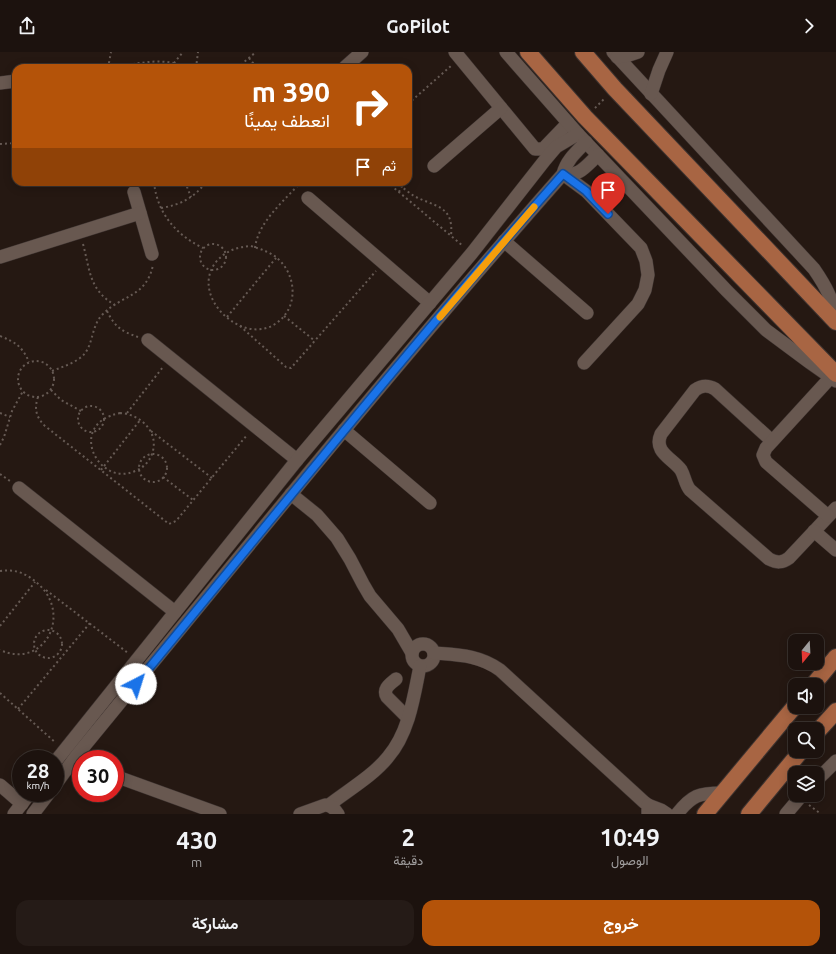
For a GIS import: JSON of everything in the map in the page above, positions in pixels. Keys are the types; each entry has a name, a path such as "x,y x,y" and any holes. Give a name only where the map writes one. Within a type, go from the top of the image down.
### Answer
{"main road":[{"path":"528,52 586,117 834,377"},
{"path":"583,52 615,89 836,322"},
{"path":"819,678 836,657"},
{"path":"824,724 836,710"},
{"path":"705,814 788,714"},
{"path":"749,814 795,758"}],"street":[{"path":"348,64 362,52"},
{"path":"506,52 582,138 766,330 834,377 764,451 763,455 766,462 832,512 789,558 779,562 769,559 690,490 685,484 681,471 661,450 658,442 661,434 695,390 703,386 715,389 772,441"},
{"path":"615,54 629,55 638,52"},
{"path":"651,94 667,52"},
{"path":"615,54 816,272 824,284 833,304 836,322"},
{"path":"457,55 533,147 538,150 543,149 568,123"},
{"path":"0,83 12,82"},
{"path":"434,166 501,108"},
{"path":"86,750 344,430 504,241 563,174 582,138"},
{"path":"65,750 296,460 472,253 550,153 564,142 582,138"},
{"path":"563,174 574,175 579,173 598,155"},
{"path":"563,174 586,191 641,248 648,267 648,283 642,298 584,363"},
{"path":"134,192 152,254"},
{"path":"308,198 430,303"},
{"path":"0,257 140,213"},
{"path":"504,241 588,313"},
{"path":"148,340 296,460"},
{"path":"344,430 430,503"},
{"path":"19,488 176,612"},
{"path":"291,494 317,515 333,533 350,559 370,596 398,629 412,653 414,661 420,666"},
{"path":"814,531 836,550"},
{"path":"398,629 429,648 434,657 429,664 420,666"},
{"path":"412,653 416,646 472,657 488,662 500,670 648,810 661,810 667,814"},
{"path":"300,814 320,806 333,810 388,758 401,737 408,718 420,666"},
{"path":"396,679 386,688 385,693 387,697 408,718"},
{"path":"824,773 836,762"},
{"path":"64,775 72,766"},
{"path":"124,779 212,813"},
{"path":"0,785 18,809"},
{"path":"677,814 688,802 698,795 704,793 722,792"},
{"path":"33,814 42,802"},
{"path":"786,814 796,802"}],"path":[{"path":"109,64 111,52"},
{"path":"135,64 152,61 174,63 183,52"},
{"path":"196,64 198,52"},
{"path":"242,64 256,52"},
{"path":"412,100 457,55"},
{"path":"249,58 254,64"},
{"path":"586,117 615,89"},
{"path":"0,144 12,143"},
{"path":"155,186 157,198 167,218 183,236 204,248"},
{"path":"187,186 191,197"},
{"path":"161,208 174,206 197,193 203,186"},
{"path":"255,248 257,235 263,224 296,186"},
{"path":"392,186 472,253"},
{"path":"400,192 402,187 414,195 441,207 450,220 452,228 451,236"},
{"path":"80,232 93,283 98,292 106,300 115,305"},
{"path":"216,244 224,248 226,253 227,257 223,266 220,268 212,270 207,268 201,261 200,256 207,245 216,244"},
{"path":"239,325 258,330 275,325 284,316 290,306 293,289 287,270 283,263 270,253 251,246 242,247 226,253 220,258 209,275 208,288 216,304 227,317 239,325 289,368 294,366 383,262"},
{"path":"52,371 81,358 89,347 93,330 97,322 107,311 146,285 151,275 153,265 152,254"},
{"path":"227,317 276,258"},
{"path":"107,311 111,320 126,334 148,340"},
{"path":"284,316 315,341"},
{"path":"0,336 18,344 25,352 29,362"},
{"path":"127,413 170,358"},
{"path":"29,362 42,362 52,371 54,380 51,390 47,393 38,397 30,396 20,387 18,378 21,368 29,362"},
{"path":"51,390 61,400 81,411"},
{"path":"0,444 4,437 10,417 23,391"},
{"path":"38,397 36,412 39,420 45,426 169,524 176,521 254,426"},
{"path":"93,406 100,410 104,417 105,421 102,428 92,433 85,431 79,426 78,418 84,408 93,406"},
{"path":"0,413 10,417"},
{"path":"150,431 153,446 152,454 149,460 139,470 123,474 116,473 103,467 94,455 91,441 92,433 99,421 104,417 127,413 141,419 150,431 212,478"},
{"path":"101,470 141,419"},
{"path":"152,454 160,455 166,461 167,469 163,477 156,481 147,480 140,474 139,470 142,459 145,456 152,454"},
{"path":"163,477 193,500"},
{"path":"0,571 5,570 21,573 36,581 46,592 53,607 54,614 51,630 42,644 35,649 20,654 12,654 0,650"},
{"path":"0,626 36,581"},
{"path":"40,586 137,660"},
{"path":"18,709 90,624"},
{"path":"51,630 57,633 62,641 62,646 58,654 49,658 40,655 35,649 34,642 43,631 51,630"},
{"path":"0,693 65,750"}],"slow traffic":[{"path":"440,317 534,207"}],"route":[{"path":"136,684 344,430 504,241 563,174 586,191 608,214"}]}
